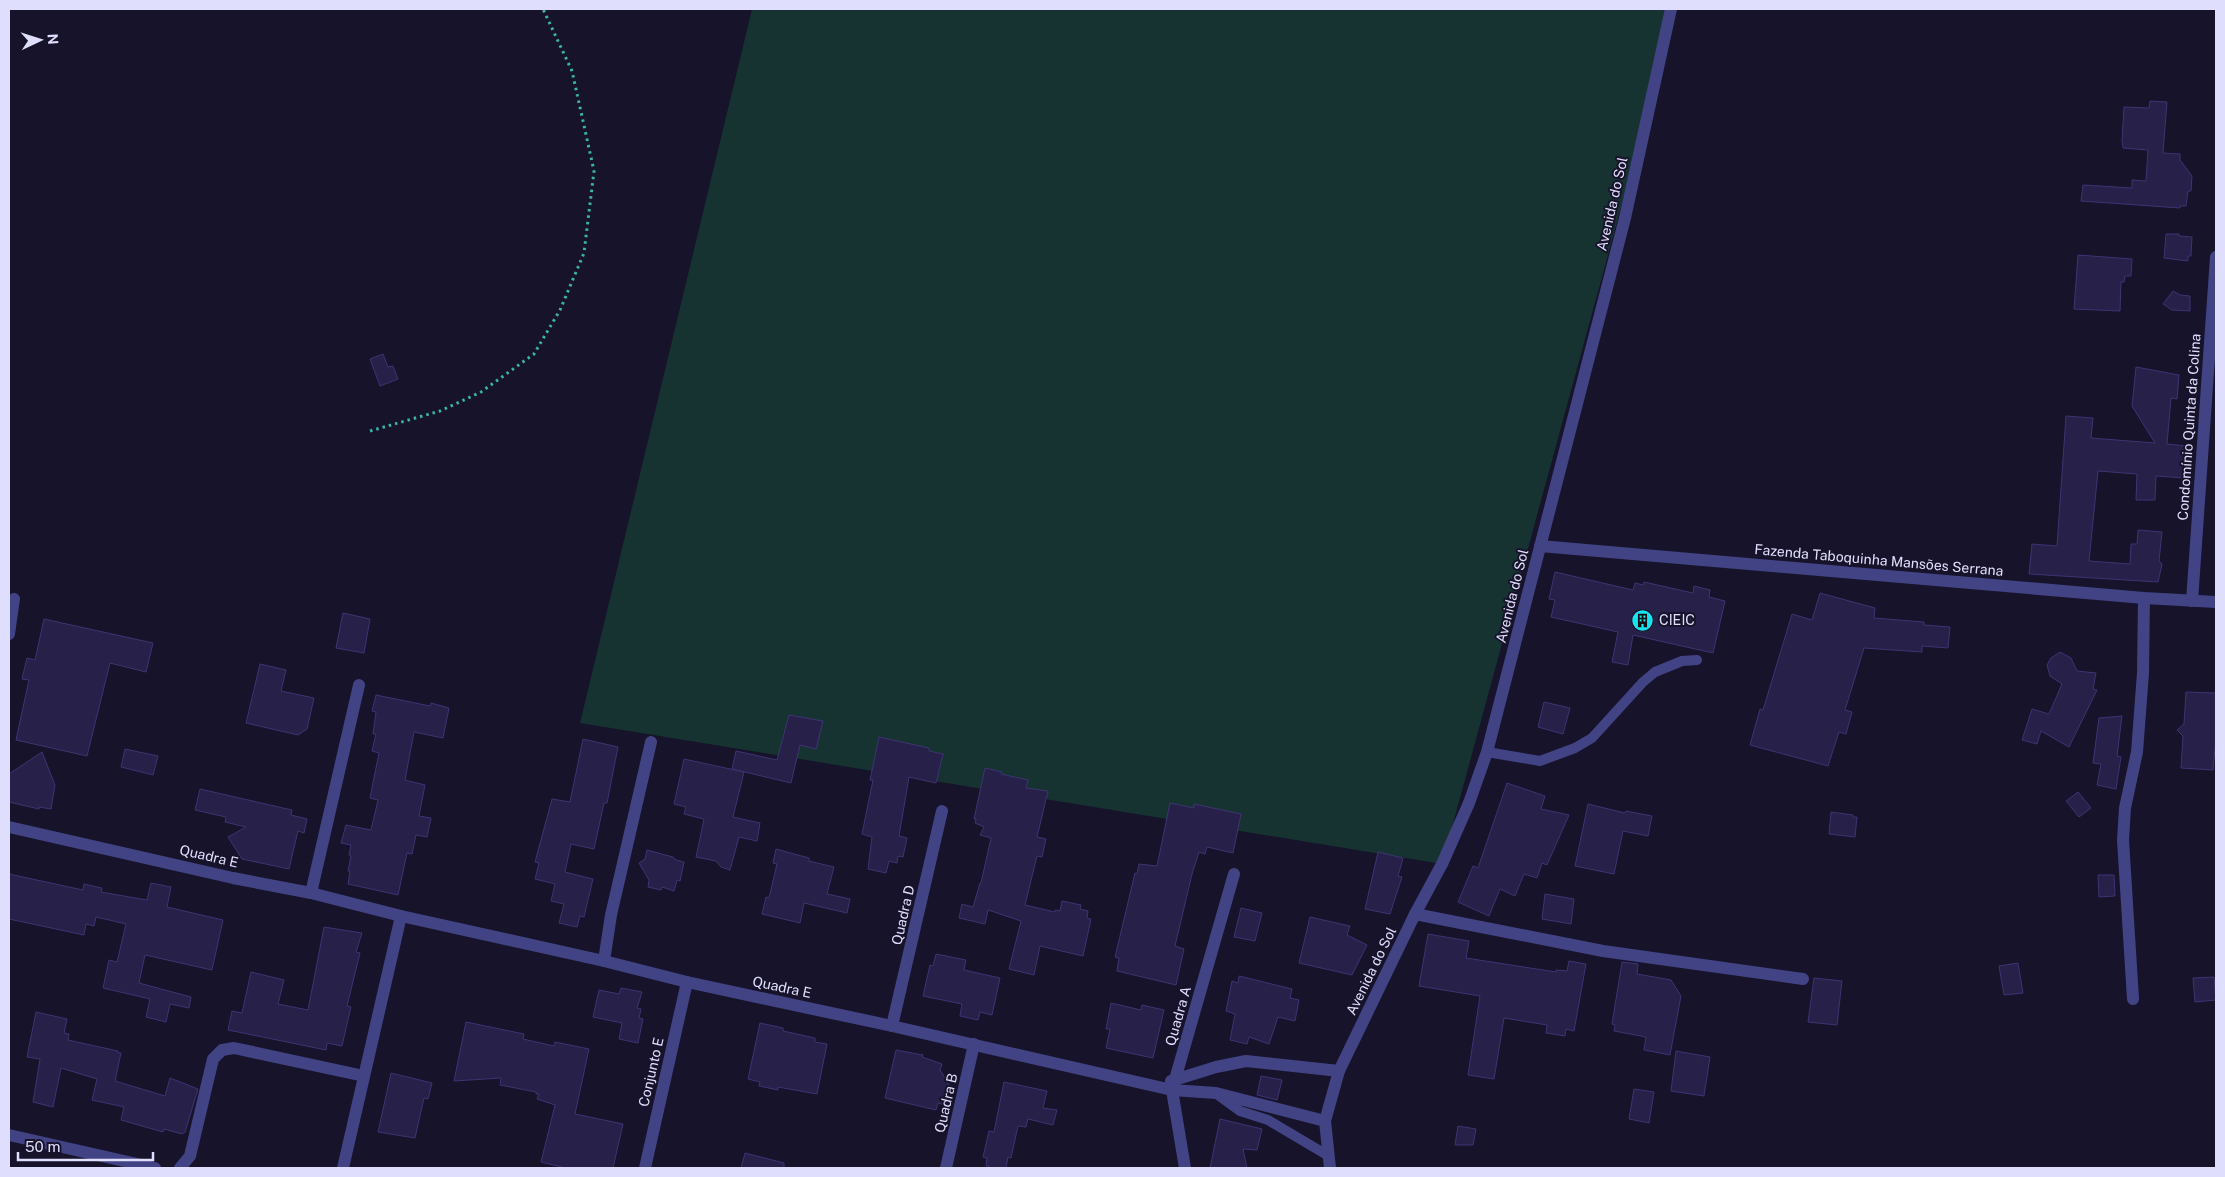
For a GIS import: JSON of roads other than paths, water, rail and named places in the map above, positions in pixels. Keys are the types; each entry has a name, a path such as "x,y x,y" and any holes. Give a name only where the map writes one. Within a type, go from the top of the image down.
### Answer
{"street":[{"name":"Avenida do Sol","path":"1330,1168 1327,1155 1326,1121 1339,1071 1415,914 1442,864 1469,803 1487,752 1625,218 1671,9"},
{"name":"Condomínio Quinta da Colina","path":"2192,601 2216,256"},
{"name":"Fazenda Taboquinha Mansões Serrana","path":"1540,546 2144,598 2216,602"},
{"path":"2133,999 2123,840 2125,808 2138,742 2144,673 2144,598"},
{"path":"9,634 14,600"},
{"path":"310,893 359,685"},
{"path":"604,961 617,886 651,742"},
{"name":"Quadra D","path":"892,1026 942,811"},
{"name":"Quadra E","path":"9,827 233,878 310,893 687,982 1157,1085 1174,1084 1216,1093 1275,1110 1326,1121"},
{"name":"Quadra A","path":"1185,1168 1174,1084 1234,874"},
{"path":"1415,914 1603,951 1803,979"},
{"path":"344,1168 402,916"},
{"name":"Conjunto E","path":"645,1168 687,982"},
{"name":"Quadra B","path":"946,1168 974,1044"},
{"path":"180,1168 190,1156 213,1059 222,1050 234,1048 364,1076"},
{"path":"1174,1084 1216,1067 1246,1062 1339,1071"},
{"path":"9,1135 155,1168"}],"lane":[{"path":"1487,752 1540,761 1575,748 1592,738 1642,682 1655,672 1682,661 1697,660"},
{"path":"1216,1093 1240,1111 1268,1120 1327,1155"}],"place":[{"name":"CIEIC","path":"1643,620"}]}
